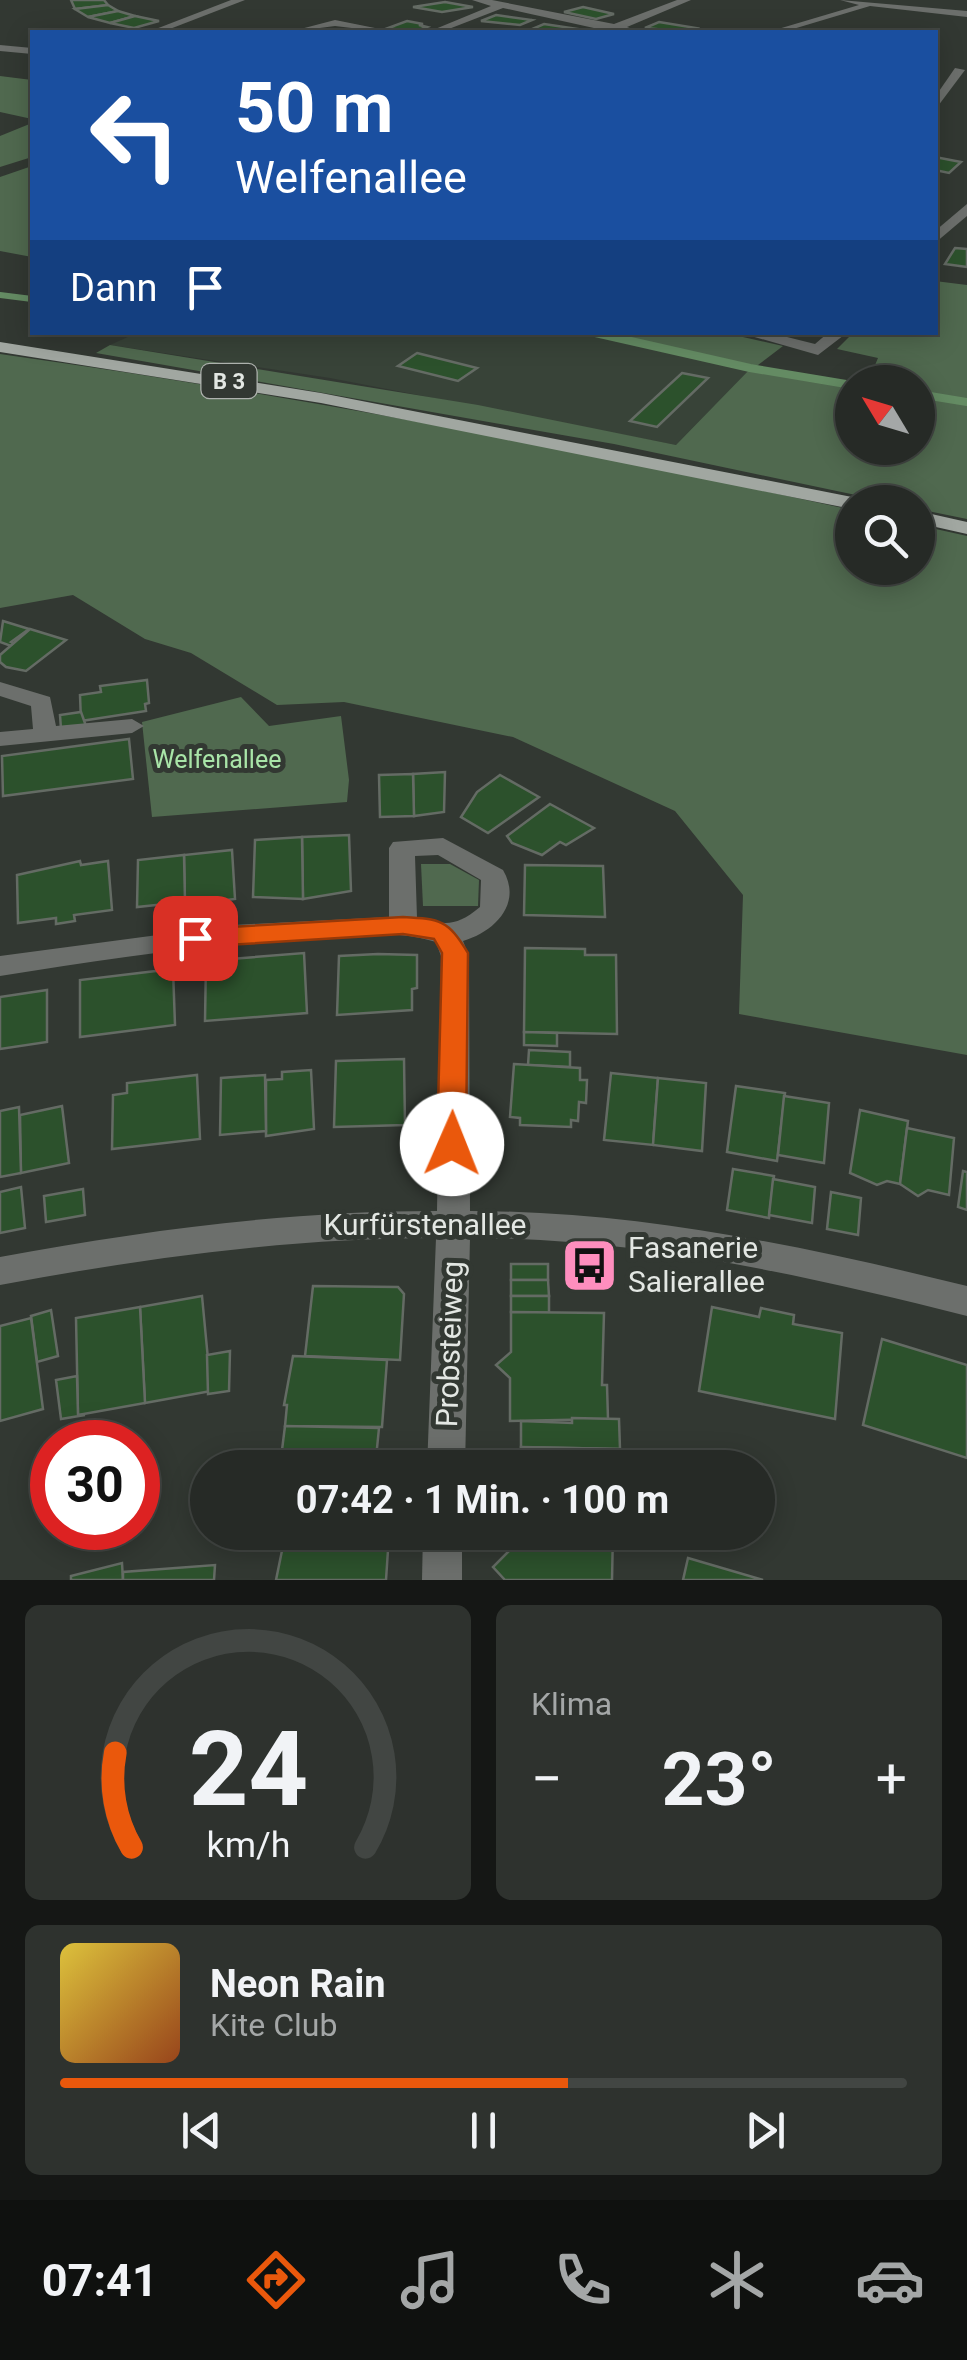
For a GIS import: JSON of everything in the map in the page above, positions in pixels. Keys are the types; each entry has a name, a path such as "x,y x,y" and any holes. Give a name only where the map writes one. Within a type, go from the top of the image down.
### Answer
{"main road":[{"name":"B 3","path":"0,347 213,378 456,422 835,500"},
{"path":"935,521 967,528"}],"street":[{"path":"158,30 240,0"},
{"path":"477,0 605,30"},
{"path":"437,30 519,0"},
{"path":"611,30 686,0"},
{"path":"845,0 967,14"},
{"path":"781,30 890,0"},
{"path":"302,30 329,23 366,30"},
{"path":"0,48 30,51"},
{"path":"938,101 958,70"},
{"path":"938,237 963,216"},
{"path":"757,335 818,350 836,335"},
{"path":"0,689 42,702 44,732"},
{"path":"0,739 132,726"},
{"path":"403,925 402,848 444,846 494,876 494,910 472,929 447,936"},
{"path":"0,966 169,941 403,925 430,927 447,936 455,953 451,1221"},
{"name":"Kurfürstenallee","path":"0,1271 200,1235 344,1222 451,1221 566,1226 734,1246 888,1279 967,1301"},
{"name":"Probsteiweg","path":"446,1450 451,1221"},
{"path":"442,1580 443,1550"}],"shaded area":[{"path":"132,335 610,335 753,367 676,445 330,378 110,345"}],"green space":[{"path":"0,76 30,80 30,119 0,112"},
{"path":"30,124 30,158 0,167 0,136"},
{"path":"30,167 30,257 0,251 0,177"},
{"path":"938,281 967,285 967,519 935,512 935,485 835,485 835,491 614,444 96,353 110,345 478,405 676,445 752,367 606,335 734,335 783,346 754,368 835,379 835,465 935,465 935,365 875,365 878,358 837,349 851,335 938,335"},
{"path":"0,354 428,424 835,506 835,585 935,585 935,529 967,536 967,1055 739,1014 743,895 675,811 513,737 344,702 277,705 191,653 145,639 73,595 0,608"},
{"name":"Welfenallee","path":"241,697 269,726 341,716 349,780 347,802 152,817 142,722"},
{"path":"421,864 450,864 479,880 478,906 423,906"}],"building":[{"path":"71,0 104,0 108,5 75,9"},
{"path":"445,2 473,7 442,12 413,7"},
{"path":"108,5 118,11 88,17 75,9"},
{"path":"583,7 614,14 596,19 564,12"},
{"path":"118,11 135,16 110,23 88,17"},
{"path":"496,15 532,20 520,25 481,21"},
{"path":"135,16 159,21 134,28 110,23"},
{"path":"407,21 427,27 419,30 388,28"},
{"path":"659,22 696,28 666,30 645,28"},
{"path":"544,24 584,30 530,30"},
{"path":"938,158 961,162 949,173 938,171"},
{"path":"955,248 967,249 967,267 945,264"},
{"path":"417,353 477,368 458,381 398,366"},
{"path":"682,373 708,378 657,427 630,421"},
{"path":"3,621 29,629 11,646 0,642"},
{"path":"30,629 66,640 26,671 6,667 0,662 0,655"},
{"path":"147,680 146,711 81,721 80,695 101,692 100,686"},
{"path":"81,712 86,726 61,729 60,715"},
{"path":"129,739 133,779 3,796 2,756"},
{"path":"445,772 444,812 414,816 413,774"},
{"path":"413,774 414,816 380,817 379,775"},
{"path":"500,775 539,797 488,833 461,817 477,792"},
{"path":"550,804 594,828 566,845 560,842 542,855 512,843 507,836"},
{"path":"349,835 351,891 303,899 302,837"},
{"path":"302,837 303,899 253,897 255,840"},
{"path":"232,850 235,899 185,905 184,855"},
{"path":"184,855 185,902 137,907 138,860"},
{"path":"80,861 81,865 108,861 112,910 74,915 75,921 56,924 56,918 18,923 17,875"},
{"path":"525,865 603,866 605,917 524,915"},
{"path":"525,948 585,949 585,955 616,955 617,1034 524,1032"},
{"path":"304,953 307,1013 205,1021 206,961"},
{"path":"417,955 412,1010 337,1015 339,956"},
{"path":"173,969 175,1025 80,1037 80,980"},
{"path":"47,990 47,1042 0,1049 0,997"},
{"path":"524,1032 557,1033 557,1046 524,1045"},
{"path":"529,1050 570,1052 570,1067 528,1065"},
{"path":"404,1059 405,1125 334,1127 336,1061"},
{"path":"514,1064 580,1068 580,1080 587,1080 586,1103 579,1102 578,1121 571,1120 571,1127 520,1125 520,1118 510,1117"},
{"path":"311,1070 314,1129 266,1136 266,1080 282,1079 282,1072"},
{"path":"611,1073 658,1078 653,1145 604,1140"},
{"path":"197,1075 200,1139 112,1149 113,1095 127,1093 127,1083"},
{"path":"265,1075 266,1131 220,1135 221,1078"},
{"path":"658,1078 706,1083 702,1151 653,1145"},
{"path":"736,1086 785,1093 777,1161 727,1152"},
{"path":"784,1096 829,1103 824,1163 778,1155"},
{"path":"62,1106 69,1163 21,1173 20,1115"},
{"path":"19,1107 21,1173 0,1177 0,1111"},
{"path":"860,1110 908,1121 900,1184 887,1181 877,1185 850,1173"},
{"path":"907,1128 954,1138 949,1195 928,1190 918,1196 900,1184"},
{"path":"733,1169 774,1176 769,1218 727,1210"},
{"path":"963,1171 967,1172 967,1210 958,1207"},
{"path":"773,1179 815,1187 812,1223 769,1215"},
{"path":"21,1187 25,1228 0,1233 0,1192"},
{"path":"83,1189 85,1215 46,1222 44,1196"},
{"path":"831,1192 861,1198 858,1235 827,1229"},
{"path":"511,1264 548,1264 548,1280 511,1280"},
{"path":"511,1280 548,1280 549,1296 511,1296"},
{"path":"313,1286 398,1287 404,1294 400,1360 305,1356"},
{"path":"202,1296 211,1391 145,1403 140,1307"},
{"path":"511,1296 549,1296 549,1313 511,1312"},
{"path":"140,1307 145,1403 78,1415 76,1318"},
{"path":"712,1307 759,1317 761,1308 794,1315 793,1324 842,1333 835,1419 699,1391"},
{"path":"51,1310 58,1356 37,1362 31,1316"},
{"path":"511,1312 604,1313 602,1385 607,1385 608,1419 510,1421 510,1378 496,1365 511,1352"},
{"path":"31,1318 43,1409 0,1421 0,1326"},
{"path":"882,1339 967,1365 967,1458 863,1425"},
{"path":"230,1351 229,1391 208,1394 207,1355"},
{"path":"293,1356 387,1360 382,1427 285,1426 284,1405"},
{"path":"77,1376 78,1415 85,1415 61,1419 56,1380"},
{"path":"572,1418 619,1419 620,1449 521,1447 521,1421 572,1423"},
{"path":"285,1426 379,1428 377,1450 282,1450"},
{"path":"521,1447 620,1450 521,1450"},
{"path":"282,1550 388,1550 386,1580 276,1580"},
{"path":"510,1550 613,1550 612,1580 505,1580 493,1567"},
{"path":"688,1558 763,1580 683,1580"},
{"path":"122,1563 123,1580 71,1580 71,1576"},
{"path":"215,1565 214,1580 123,1580 123,1572"}],"waterway":[{"path":"0,295 30,299"},
{"path":"604,335 750,368 835,382"},
{"path":"935,397 967,402"}],"place":[{"name":"Fasanerie Salierallee","path":"589,1265"}],"route":[{"path":"195,938 403,925 430,927 443,933 452,942 455,953 452,1144"}]}
